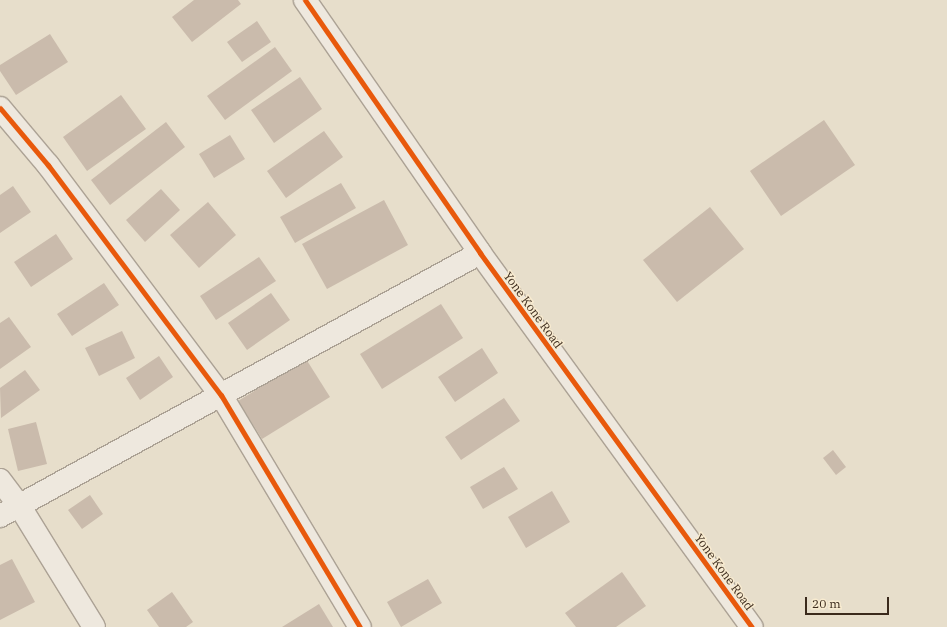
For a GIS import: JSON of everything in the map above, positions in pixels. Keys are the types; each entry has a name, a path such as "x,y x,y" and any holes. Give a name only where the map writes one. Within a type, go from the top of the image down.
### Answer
{"street":[{"name":"Yone Kone Road","path":"305,0 480,254 752,627"},
{"path":"0,108 48,165 221,395 360,627"},
{"path":"0,516 480,254"},
{"path":"0,480 19,506 94,627"}],"building":[{"path":"194,0 238,0 241,4 192,42 172,17"},
{"path":"257,21 271,42 242,62 227,42"},
{"path":"50,34 68,62 16,95 0,71 0,65"},
{"path":"275,47 292,71 225,120 207,96"},
{"path":"300,77 322,109 274,143 251,110"},
{"path":"121,95 146,129 87,171 63,137"},
{"path":"824,120 855,165 781,216 750,171"},
{"path":"166,122 185,147 110,205 91,180"},
{"path":"324,131 343,157 286,198 267,171"},
{"path":"230,135 245,159 214,178 199,154"},
{"path":"341,183 356,208 295,243 280,217"},
{"path":"13,186 31,212 0,233 0,195"},
{"path":"161,189 180,210 145,242 126,220"},
{"path":"384,200 408,245 327,289 302,244"},
{"path":"208,202 236,235 199,268 170,235"},
{"path":"710,207 744,249 677,302 643,260"},
{"path":"56,234 73,259 31,287 14,262"},
{"path":"259,257 276,281 216,320 200,296"},
{"path":"104,283 119,305 72,336 57,314"},
{"path":"271,293 290,320 247,350 228,323"},
{"path":"441,304 463,338 382,389 360,354"},
{"path":"9,317 31,347 0,369 0,323"},
{"path":"122,331 135,358 99,376 85,348"},
{"path":"482,348 498,373 455,402 438,377"},
{"path":"159,356 173,377 140,400 126,378"},
{"path":"306,359 330,397 262,439 238,401"},
{"path":"25,370 40,390 1,418 0,388"},
{"path":"504,398 520,421 461,460 445,437"},
{"path":"36,422 47,464 18,471 8,429"},
{"path":"833,450 846,467 836,475 823,458"},
{"path":"504,467 518,489 483,509 470,487"},
{"path":"552,491 570,522 526,548 508,517"},
{"path":"90,495 103,514 82,529 68,510"},
{"path":"12,559 35,602 0,620 0,565"},
{"path":"622,572 646,606 616,627 576,627 565,613"},
{"path":"428,579 442,603 401,627 387,602"},
{"path":"172,592 193,622 186,627 159,627 147,610"},
{"path":"319,604 333,627 282,627"}],"cycle path":[{"path":"305,0 480,253 752,627"},
{"path":"0,108 48,165 221,395 360,627"}]}
